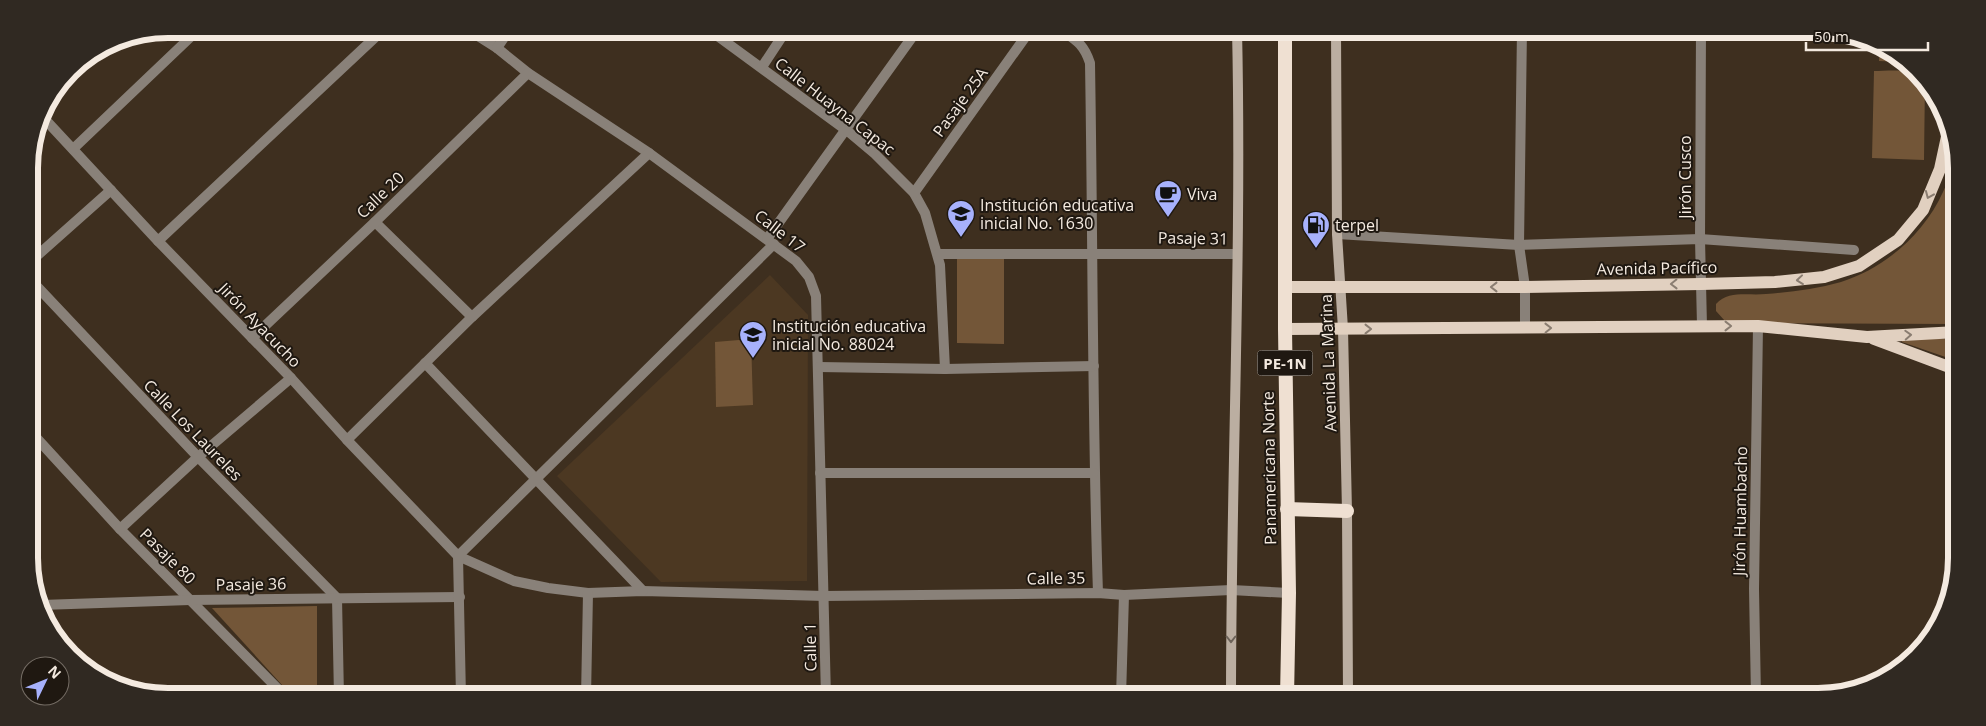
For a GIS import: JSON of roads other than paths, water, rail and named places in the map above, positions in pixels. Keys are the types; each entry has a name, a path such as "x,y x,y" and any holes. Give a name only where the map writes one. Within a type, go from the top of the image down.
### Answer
{"highway":[{"name":"Panamericana Norte","path":"1286,38 1285,328 1289,593 1287,688"},
{"path":"1287,509 1347,511"}],"main road":[{"path":"1232,688 1231,590 1237,254 1236,38"},
{"name":"Avenida La Marina","path":"1336,38 1338,234 1343,329 1347,511 1348,688"},
{"name":"Avenida Pacífico","path":"1286,287 1525,287 1701,284 1775,282 1824,277 1859,266 1898,240 1922,210 1940,169 1946,142"},
{"path":"1285,328 1758,326 1867,337 1948,332"},
{"path":"1867,337 1948,367"}],"street":[{"path":"73,149 190,38"},
{"path":"158,241 374,38"},
{"name":"Calle 17","path":"481,38 528,73 649,153 771,242 801,266 809,277 816,296 824,596"},
{"path":"497,48 504,38"},
{"name":"Calle Huayna Capac","path":"721,38 845,129 875,154 914,193 925,213 940,265 945,369"},
{"path":"762,67 781,38"},
{"path":"461,688 458,556 537,479 771,242 845,129 911,38"},
{"name":"Pasaje 25A","path":"914,193 1025,38"},
{"path":"1073,38 1086,50 1090,63 1094,473 1098,593"},
{"path":"1522,38 1519,244 1525,287 1525,328"},
{"name":"Jirón Cusco","path":"1701,38 1700,239 1702,326"},
{"name":"Calle 20","path":"252,338 375,222 528,73"},
{"name":"Jirón Ayacucho","path":"46,121 158,241 291,378 347,440 458,556"},
{"path":"347,440 472,317 649,153"},
{"path":"38,255 111,190"},
{"path":"375,222 472,317"},
{"path":"1338,234 1519,244 1700,239 1854,250"},
{"name":"Pasaje 31","path":"938,254 1093,252 1237,254"},
{"name":"Calle Los Laureles","path":"38,287 198,457 337,598"},
{"name":"Jirón Huambacho","path":"1756,688 1754,589 1758,326"},
{"path":"425,363 643,590"},
{"path":"819,367 945,369 1094,366"},
{"path":"120,529 198,457 291,378"},
{"name":"Pasaje 80","path":"38,441 120,529 277,688"},
{"path":"820,472 1094,473"},
{"name":"Calle 35","path":"458,556 514,581 588,593 643,590 824,596 1124,594 1231,590 1289,593"},
{"path":"586,688 588,593"},
{"path":"1121,688 1124,594"},
{"name":"Calle 1","path":"824,596 826,688"},
{"name":"Pasaje 36","path":"46,605 190,600 460,597"},
{"path":"337,598 339,688"}],"place":[{"name":"Viva","path":"1168,218"},
{"name":"Institución educativa inicial No. 1630","path":"961,238"},
{"name":"terpel","path":"1316,249"},
{"name":"Institución educativa inicial No. 88024","path":"753,359"}]}
